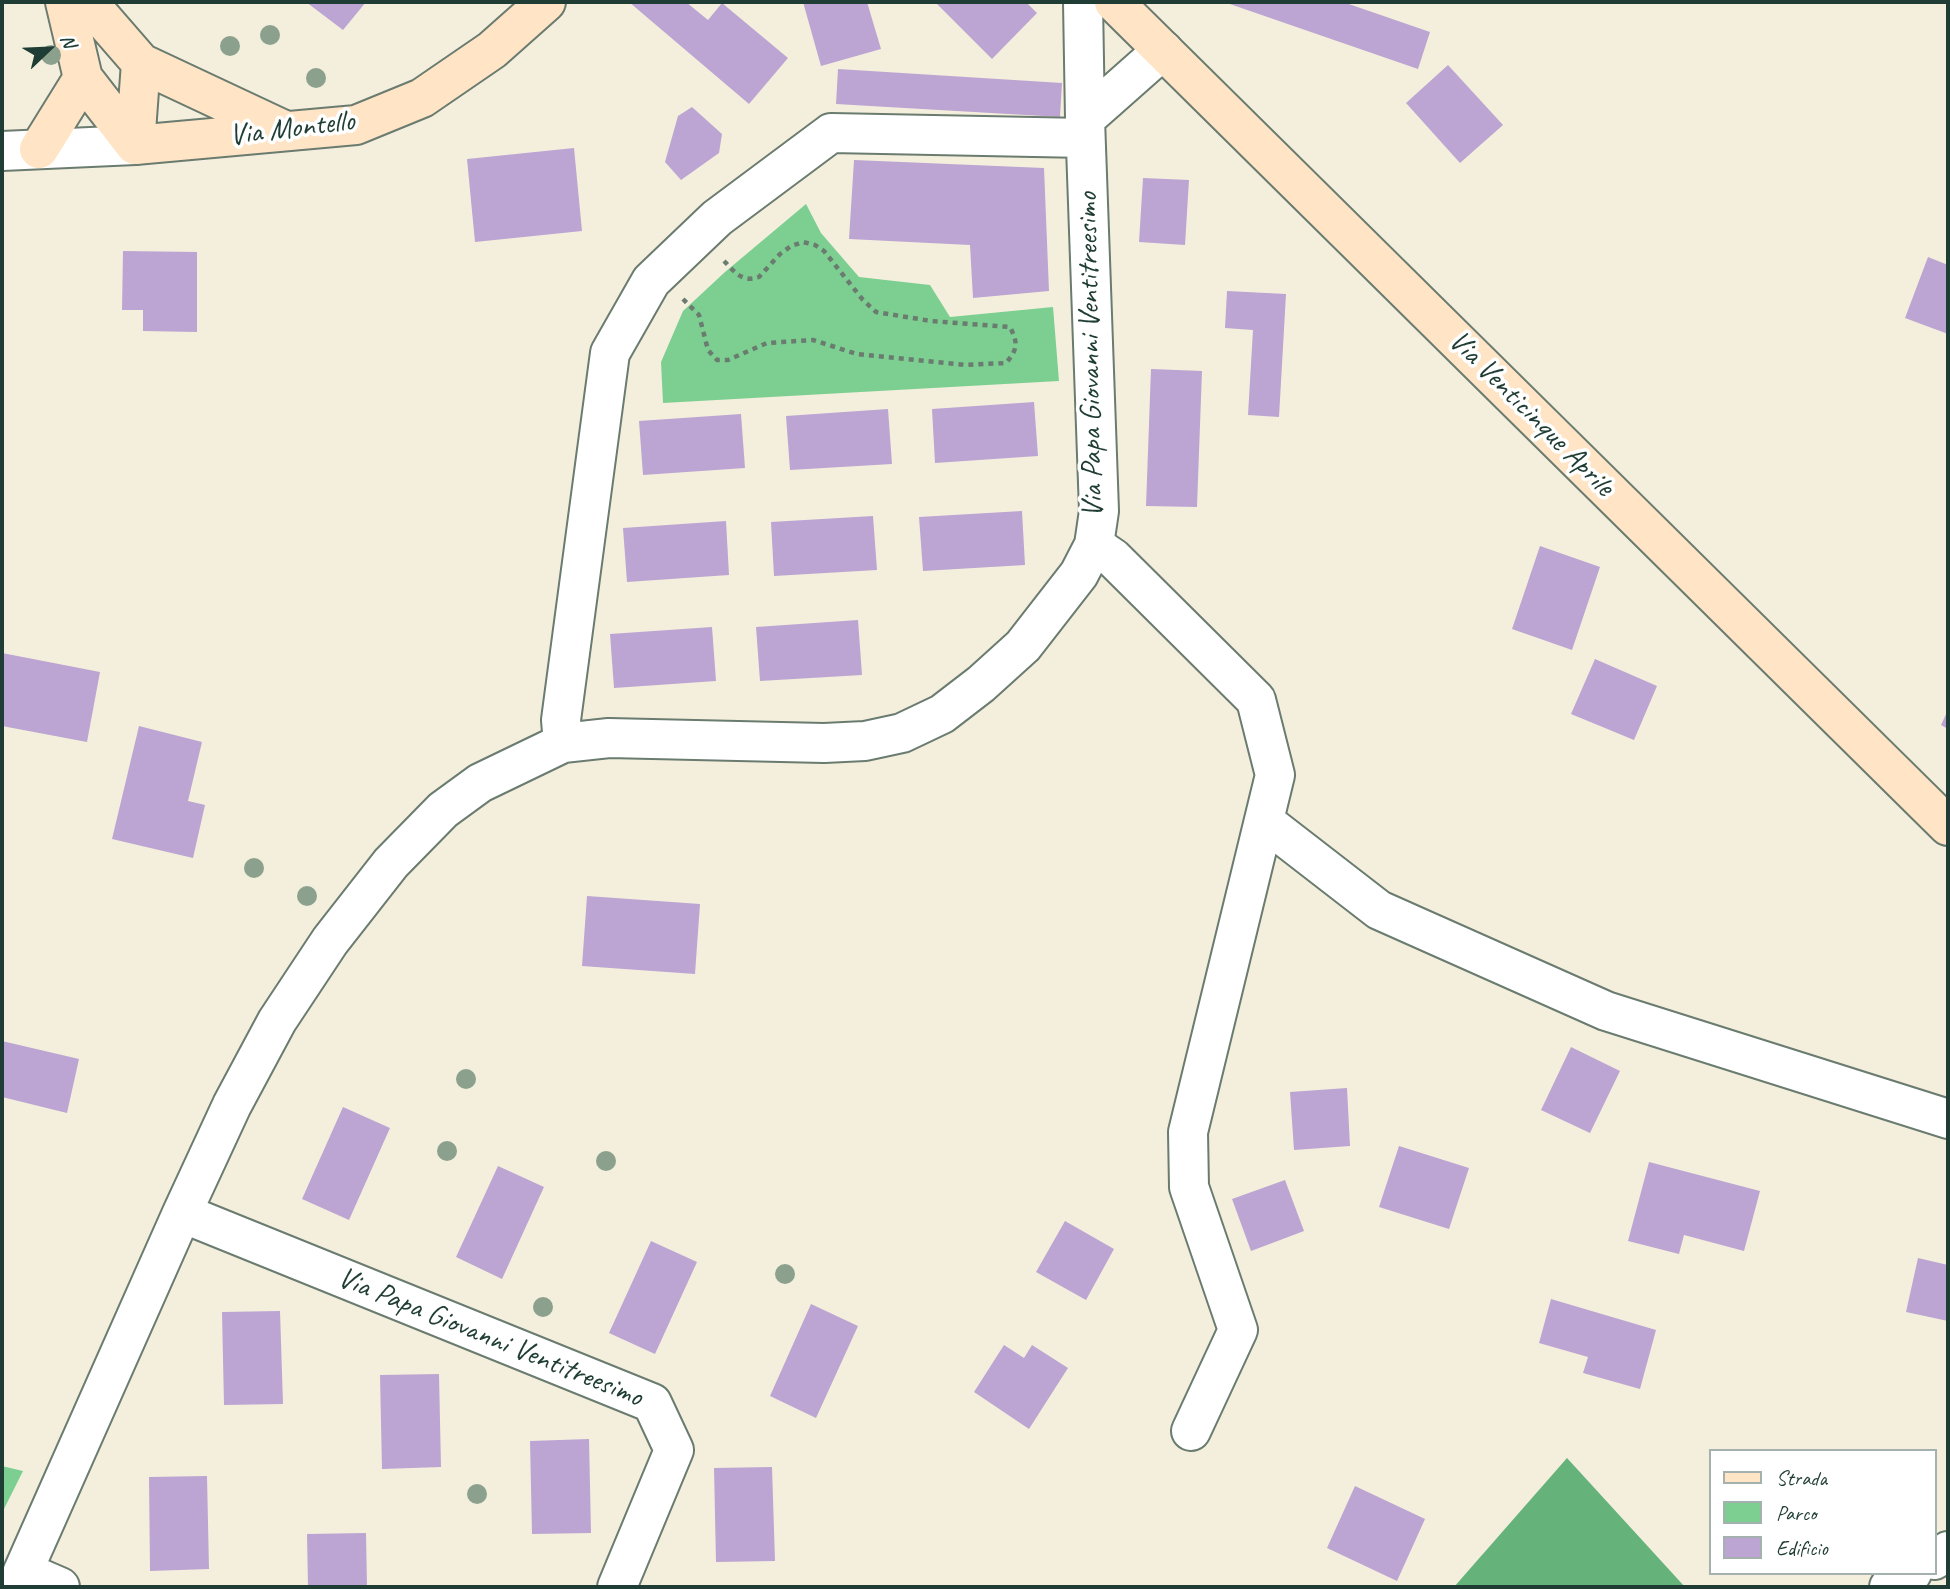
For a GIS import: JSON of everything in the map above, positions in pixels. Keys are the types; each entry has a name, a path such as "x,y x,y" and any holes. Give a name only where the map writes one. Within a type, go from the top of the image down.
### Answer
{"main road":[{"path":"65,2 83,78 135,145"},
{"path":"88,2 141,64 288,132"},
{"name":"Via Montello","path":"135,145 356,125 422,98 492,50 546,2"},
{"name":"Via Venticinque Aprile","path":"1114,2 1948,826"},
{"path":"135,145 141,64"},
{"path":"20,150 83,78"}],"street":[{"name":"Via Papa Giovanni Ventitreesimo","path":"60,1587 20,1579 232,1105 277,1021 330,941 391,863 443,810 480,783 563,743 609,738 824,743 865,741 902,733 952,706 981,684 1023,646 1079,574 1094,545 1099,511 1083,2"},
{"path":"563,743 561,720 610,353 651,281 717,218 831,133 1085,128 1163,50"},
{"name":"Via Montello","path":"20,150 135,145"},
{"path":"1094,545 1113,558 1256,700 1275,775 1188,1132 1189,1187 1238,1330 1191,1432"},
{"path":"1264,821 1379,910 1606,1011 1948,1119"},
{"name":"Via Papa Giovanni Ventitreesimo","path":"182,1213 652,1403 674,1450 617,1587"},
{"path":"1889,1587 1909,1575"}],"path":[{"path":"659,273 699,315 708,350 717,360 727,360 767,343 813,340 857,354 965,365 1006,363 1015,352 1017,341 1010,327 931,321 876,312 863,300 824,251 815,245 803,242 791,246 759,277 743,279 697,237"}],"green space":[{"path":"806,204 821,233 859,277 930,285 950,317 1053,307 1059,381 663,403 661,362 683,311"},
{"path":"1567,1458 1685,1587 1454,1587"},
{"path":"2,1466 23,1471 2,1513"}],"building":[{"path":"306,2 366,2 343,30"},
{"path":"629,2 686,2 708,20 722,3 788,58 749,104"},
{"path":"803,2 867,2 881,49 821,66"},
{"path":"935,2 1026,2 1037,13 992,59"},
{"path":"1224,2 1343,2 1430,32 1418,69"},
{"path":"1448,65 1503,125 1460,163 1406,103"},
{"path":"838,69 1062,83 1060,117 836,104"},
{"path":"692,107 722,134 719,153 681,180 665,162 678,116"},
{"path":"574,148 582,231 475,242 467,159"},
{"path":"854,160 1044,168 1049,291 973,298 970,245 849,239"},
{"path":"1143,178 1189,180 1185,245 1139,242"},
{"path":"123,251 197,252 197,332 143,331 143,310 122,310"},
{"path":"1928,257 1948,265 1948,334 1905,318"},
{"path":"1227,291 1286,294 1279,417 1248,415 1253,330 1225,328"},
{"path":"1151,369 1202,371 1197,507 1146,506"},
{"path":"1034,402 1038,456 935,463 932,409"},
{"path":"888,409 892,464 790,470 786,416"},
{"path":"741,414 745,468 643,475 639,421"},
{"path":"1022,511 1025,565 923,571 919,517"},
{"path":"873,516 877,570 774,576 771,522"},
{"path":"726,521 729,575 627,582 623,528"},
{"path":"1540,546 1600,567 1572,650 1512,629"},
{"path":"858,620 862,675 760,681 756,627"},
{"path":"712,627 716,681 614,688 610,634"},
{"path":"2,653 100,672 87,742 2,726"},
{"path":"1595,659 1657,686 1634,740 1571,714"},
{"path":"1948,710 1948,729 1941,725"},
{"path":"139,726 202,742 188,801 205,805 193,858 112,839"},
{"path":"587,896 700,904 695,974 582,966"},
{"path":"2,1041 79,1059 67,1113 2,1097"},
{"path":"1571,1047 1620,1071 1590,1133 1541,1110"},
{"path":"1347,1088 1350,1146 1294,1150 1290,1092"},
{"path":"343,1107 390,1128 349,1220 302,1199"},
{"path":"1399,1146 1469,1168 1449,1229 1379,1207"},
{"path":"1649,1162 1760,1191 1744,1251 1684,1235 1679,1254 1628,1241"},
{"path":"498,1166 544,1187 502,1279 456,1257"},
{"path":"1285,1180 1304,1231 1251,1251 1232,1199"},
{"path":"1065,1221 1114,1249 1086,1300 1036,1272"},
{"path":"651,1241 697,1262 655,1354 609,1333"},
{"path":"1918,1258 1948,1265 1948,1321 1906,1312"},
{"path":"1551,1299 1656,1330 1640,1389 1583,1373 1588,1357 1539,1343"},
{"path":"811,1304 858,1326 816,1418 770,1396"},
{"path":"280,1311 283,1404 224,1405 222,1312"},
{"path":"1004,1345 1024,1358 1032,1345 1068,1368 1029,1429 974,1392"},
{"path":"439,1374 441,1467 382,1469 380,1375"},
{"path":"589,1439 591,1533 532,1534 530,1441"},
{"path":"772,1467 775,1561 716,1562 714,1468"},
{"path":"207,1476 209,1569 150,1571 149,1477"},
{"path":"1355,1486 1425,1519 1397,1581 1327,1548"},
{"path":"366,1533 367,1587 308,1587 307,1534"}]}
